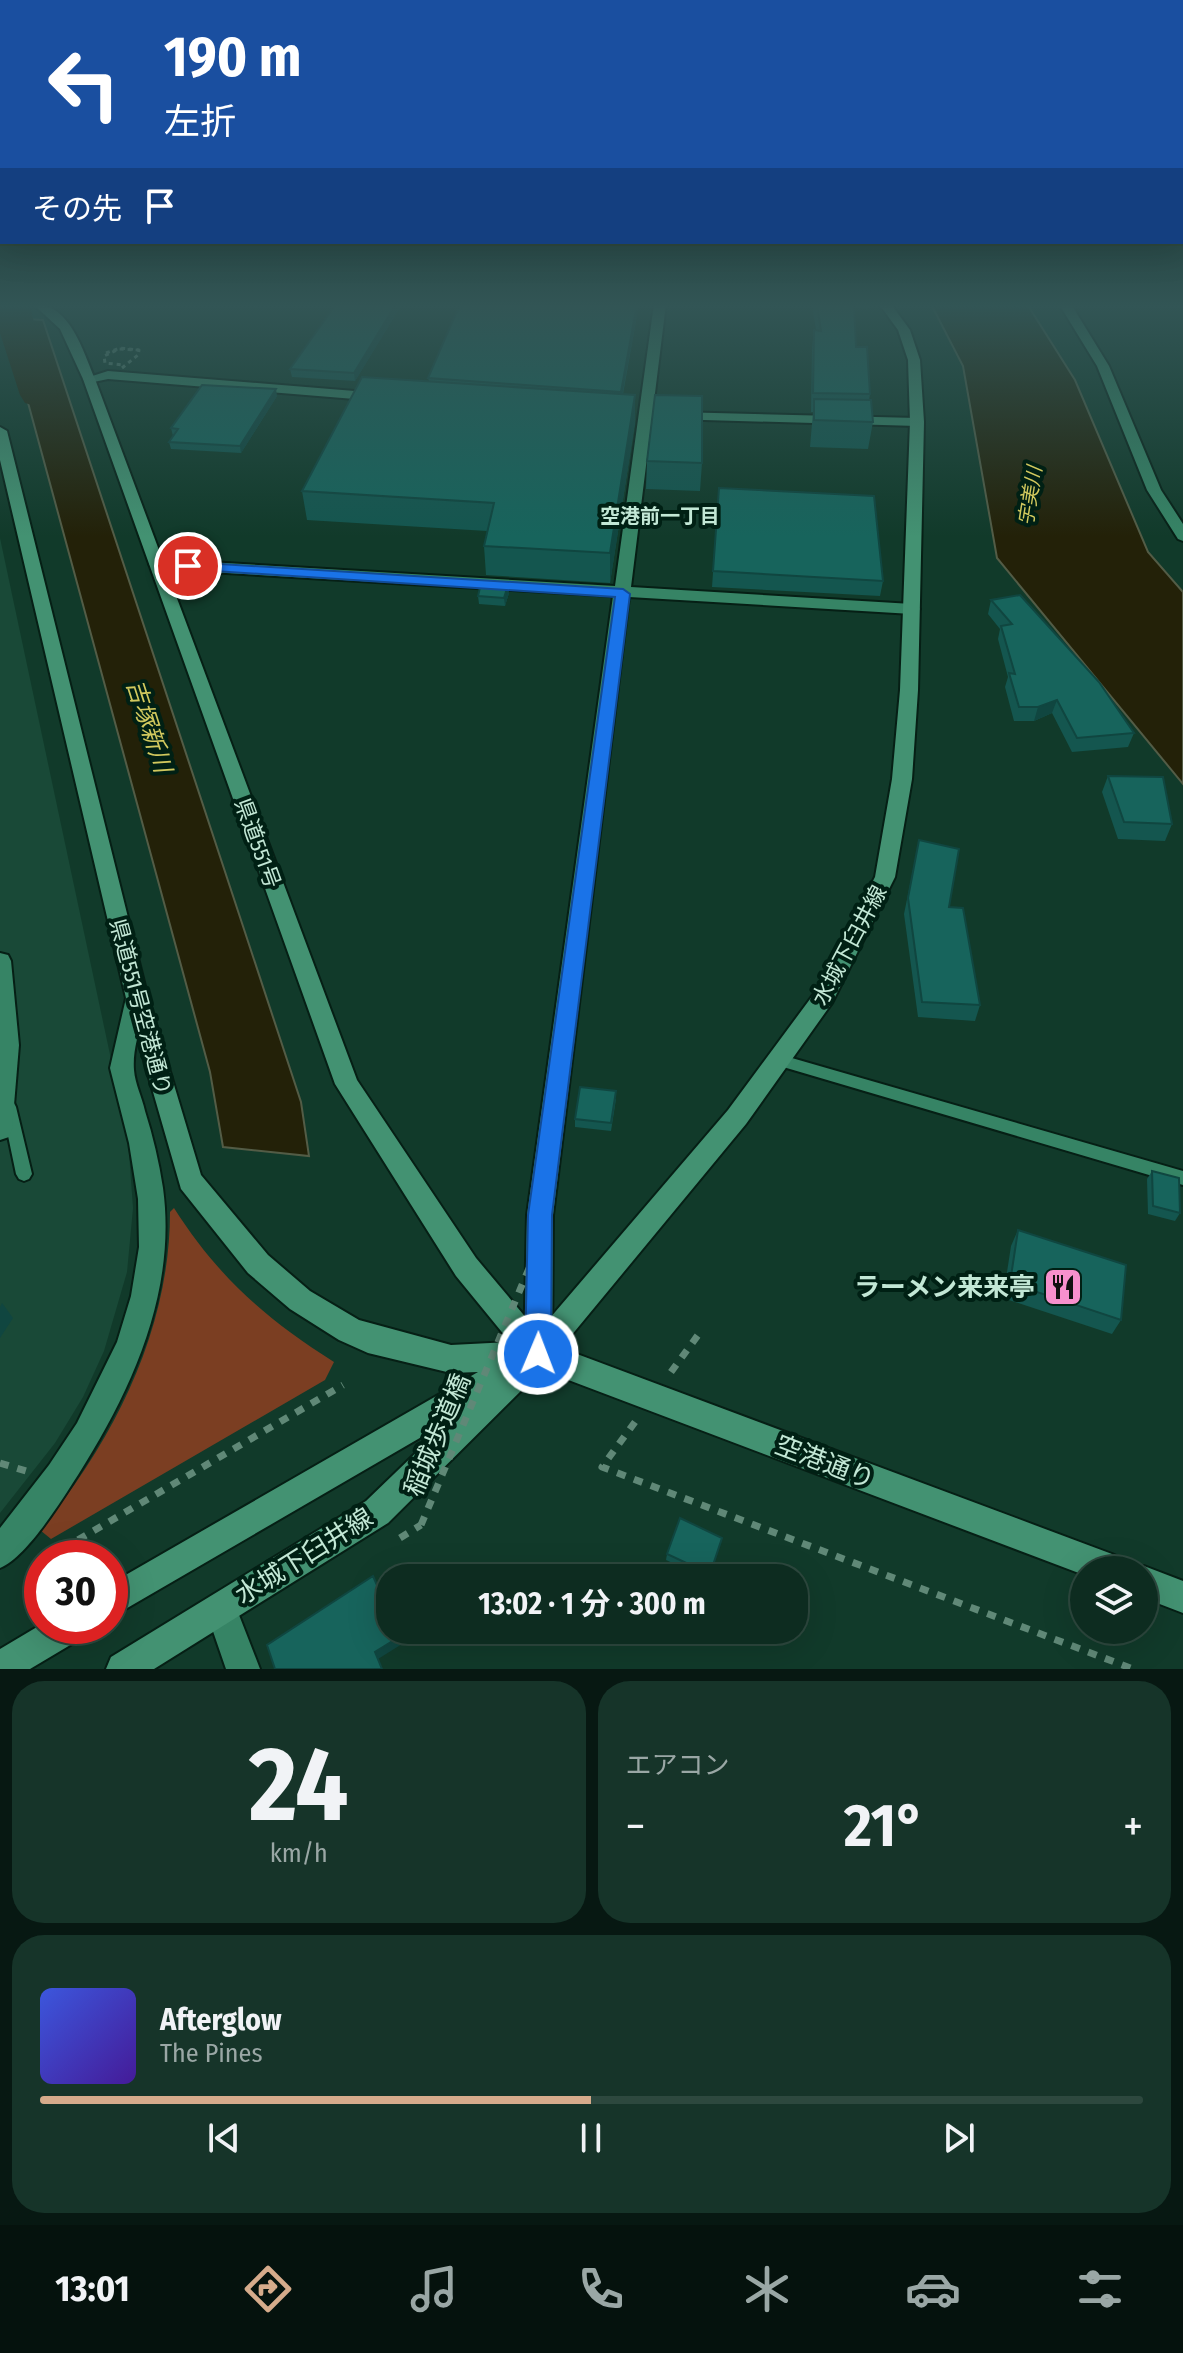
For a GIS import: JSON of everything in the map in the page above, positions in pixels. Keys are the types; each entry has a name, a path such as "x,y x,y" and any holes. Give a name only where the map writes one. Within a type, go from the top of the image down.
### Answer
{"main road":[{"name":"県道551号","path":"90,382 347,1084 466,1267 538,1354"},
{"name":"水城下臼井線","path":"123,1669 377,1512 538,1354 737,1117 824,997 885,877 902,779 912,609 917,422 915,382"},
{"name":"県道551号空港通り","path":"0,431 137,998 190,1181 258,1264 300,1300 368,1339 451,1359 538,1354"},
{"name":"水城下臼井線","path":"128,1592 538,1354"},
{"name":"空港通り","path":"538,1354 1075,1556"},
{"path":"1158,1587 1183,1597"},
{"path":"0,1668 40,1644"}],"street":[{"path":"194,382 396,398"},
{"path":"538,1354 540,1215 649,382"},
{"path":"1110,382 1154,490 1183,536"},
{"path":"628,414 917,422"},
{"path":"157,564 912,609"},
{"path":"0,961 8,1008 9,1067 0,1129"},
{"path":"0,1552 63,1471 109,1395 130,1345 149,1273 153,1242 152,1201 145,1156 121,1066 137,998"},
{"path":"221,1608 243,1669"}],"lane":[{"path":"778,1060 1183,1178"},
{"path":"6,1092 24,1174"}],"path":[{"name":"稲城歩道橋","path":"421,1525 546,1228"},
{"path":"701,1331 602,1467 1133,1669"},
{"path":"78,1540 343,1385"}],"shaded area":[{"path":"0,538 128,1139 133,1208 127,1272 104,1351 83,1397 55,1443 0,1513"},
{"path":"174,1208 208,1255 245,1295 286,1330 334,1362 325,1380 51,1539 40,1530 92,1459 133,1382 160,1299 170,1212"}],"water":[{"path":"22,382 63,382 301,1102 309,1156 223,1147 210,1072"},
{"name":"宇美川","path":"966,382 1076,382 1148,552 1183,592 1183,784 997,558"}],"building":[{"path":"359,382 436,382 635,395 610,553 484,546 494,503 302,491"},
{"path":"482,382 623,382 621,392"},
{"path":"813,382 869,382 870,394 813,393"},
{"path":"202,385 276,389 240,446 169,442 178,429 171,428"},
{"path":"655,395 702,396 702,463 647,461"},
{"path":"814,399 871,400 873,422 814,420"},
{"path":"719,488 874,496 883,581 713,571"},
{"path":"481,583 508,585 504,598 478,596"},
{"path":"1020,595 1099,682 1134,733 1077,738 1057,700 1038,707 1019,707 1009,673 1015,674 1001,626 1012,624 991,600"},
{"path":"1108,776 1163,777 1172,824 1124,822"},
{"path":"919,840 959,849 949,907 963,908 980,1005 922,1002 908,898"},
{"path":"580,1087 616,1091 611,1123 575,1119"},
{"path":"1152,1171 1179,1178 1180,1213 1153,1206"},
{"path":"1018,1230 1126,1265 1121,1320 1010,1283"},
{"path":"680,1518 722,1538 713,1564 688,1564 667,1554"},
{"path":"373,1576 376,1583 376,1644 388,1644 375,1652 382,1669 275,1669 267,1645"}],"waterway":[{"name":"吉塚新川","path":"35,382 39,395"}],"place":[{"name":"ラーメン来来亭","path":"1063,1287"}],"district":[{"name":"空港前一丁目","path":"660,516"}],"route":[{"path":"188,566 623,594 540,1215 538,1354"}]}
